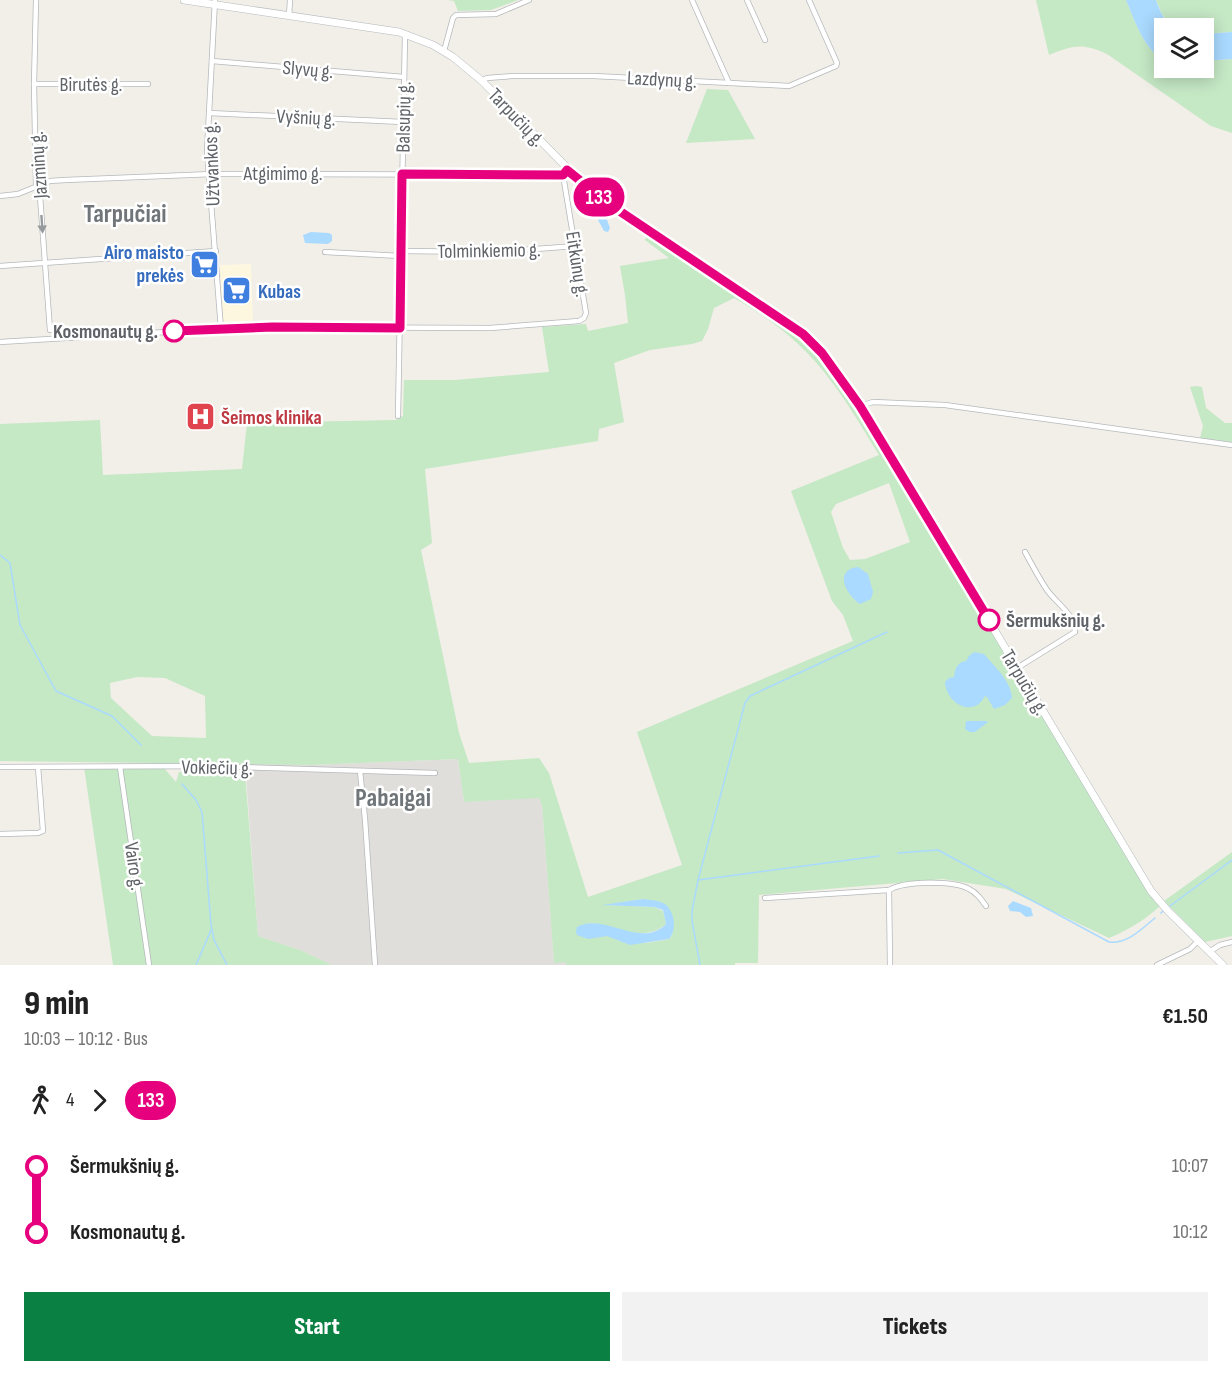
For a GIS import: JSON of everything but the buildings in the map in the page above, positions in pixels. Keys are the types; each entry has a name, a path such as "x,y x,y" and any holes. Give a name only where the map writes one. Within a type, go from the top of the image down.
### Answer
{"main road":[{"name":"Tarpučių g.","path":"184,0 405,34 421,39 444,51 482,81 565,172 803,334 822,353 860,406 1151,891 1223,965"}],"street":[{"name":"Jazminų g.","path":"36,0 34,84 36,186 40,196 50,330"},
{"path":"289,16 290,0"},
{"path":"444,51 453,18 456,15 496,14 529,0"},
{"path":"692,0 729,83"},
{"path":"747,0 765,40"},
{"name":"Lazdynų g.","path":"482,81 487,78 512,76 594,76 795,85 836,66 837,63 809,0"},
{"name":"Užtvankos g.","path":"215,3 207,152 221,328"},
{"name":"Balsupių g.","path":"398,416 405,34"},
{"name":"Slyvų g.","path":"212,61 404,77"},
{"name":"Birutės g.","path":"34,84 148,84"},
{"name":"Vyšnių g.","path":"209,113 403,122"},
{"name":"Atgimimo g.","path":"0,196 18,194 36,186 65,180 209,174 565,172"},
{"name":"Eitkūnų g.","path":"400,328 490,328 573,322 584,318 586,314 565,172"},
{"path":"0,189 0,196"},
{"name":"Tolminkiemio g.","path":"325,252 494,252 576,246"},
{"path":"0,266 216,251"},
{"path":"0,342 221,328 400,328"},
{"path":"860,406 873,402 945,405 1232,445"},
{"path":"1017,668 1075,632 1075,626 1064,608 1048,592 1026,552"},
{"name":"Vokiečių g.","path":"0,767 202,766 435,773"},
{"path":"0,834 43,831 38,767"},
{"name":"Vairo g.","path":"120,767 149,965"},
{"path":"360,771 375,965"},
{"path":"765,898 889,890 897,885 958,884 980,896 986,906"},
{"path":"889,890 890,965"},
{"path":"1157,965 1190,949 1198,941"},
{"path":"1209,952 1220,945 1232,942"}],"shaded area":[{"path":"251,264 253,323 223,324 220,265"},
{"path":"458,759 464,802 539,797 542,805 554,962 566,962 566,965 332,965 300,950 258,936 245,763 311,765"}],"green space":[{"path":"448,0 518,0 491,10 458,11 454,1"},
{"path":"1036,0 1126,0 1145,42 1154,52 1154,78 1214,78 1214,60 1232,59 1232,133 1211,126 1107,54 1091,48 1078,47 1049,55"},
{"path":"1156,0 1232,0 1232,32 1214,33 1214,18 1165,18"},
{"path":"707,89 728,90 755,139 686,143"},
{"path":"648,234 794,332 836,377 857,407 1160,906 1148,916 1109,938 1006,889 943,879 759,895 758,963 566,965 566,962 554,963 542,805 539,798 464,802 458,759 311,765 0,761 0,424 100,420 103,475 242,469 247,423 396,420 403,416 404,380 455,380 549,372 542,327 586,324 588,331 628,323 620,266 669,258 645,240","holes":["734,298 760,314 802,347 819,365 849,406 879,455 791,491 832,601 843,615 853,641 637,732 682,865 588,897 549,773 539,758 469,763 459,733 421,550 432,543 425,469 598,441 599,429 624,422 614,363 650,350 702,341 714,308","889,483 910,542 865,559 850,560 843,548 831,512 836,504","137,677 165,678 205,696 206,738 152,736 111,698 110,683","643,899 667,906 672,923 672,935 669,939 646,943 627,943 610,937 590,923 639,933 658,930 666,924 663,911 654,907 606,905"]},
{"path":"1190,387 1202,387 1206,408 1225,423 1232,423 1232,442 1200,438 1203,426"},
{"path":"84,767 163,767 176,782 179,772 245,773 258,936 300,950 332,965 113,965"},
{"path":"1232,852 1232,936 1205,942 1164,901"}],"water":[{"path":"1126,0 1156,0 1165,18 1154,18 1154,52 1145,42"},
{"path":"1232,32 1232,59 1214,60 1214,33"},
{"path":"602,215 606,217 610,228 608,232 604,231 598,220"},
{"path":"311,232 329,233 332,235 332,241 328,244 305,243 303,235"},
{"path":"858,567 868,574 873,592 871,599 860,604 850,595 844,583 846,573"},
{"path":"974,652 984,654 1006,680 1012,698 1005,705 994,709 985,696 980,703 967,707 961,706 950,696 945,682 954,677 959,664 966,661"},
{"path":"966,721 988,722 975,732 970,732 965,729"},
{"path":"643,899 661,902 670,909 674,925 669,939 630,945 607,936 588,939 577,935 577,927 588,924 599,924 634,932 656,931 666,924 663,910 654,907 602,905"},
{"path":"1013,901 1031,908 1033,916 1026,917 1020,912 1010,911 1008,906"}],"waterway":[{"path":"0,555 10,563 20,625 56,691 112,716 141,745"},
{"path":"700,965 692,911 698,880 745,703 750,696 887,632"},
{"path":"182,784 196,800 202,812 211,925 214,940 227,965"},
{"path":"898,853 938,850 1109,942 1128,938 1155,918"},
{"path":"698,880 879,856"},
{"path":"1170,906 1232,860"},
{"path":"196,965 211,930"}],"bus line":[{"name":"133","path":"174,331 273,327 400,328 402,174 563,175 567,170 609,204 803,334 822,353 860,406 989,620"}],"place":[{"name":"Airo maisto prekės","path":"205,264"},
{"name":"Kubas","path":"237,291"},
{"name":"Kosmonautų g.","path":"174,331"},
{"name":"Šeimos klinika","path":"200,417"},
{"name":"Šermukšnių g.","path":"989,620"}],"district":[{"name":"Tarpučiai","path":"125,213"},
{"name":"Pabaigai","path":"393,797"}]}
